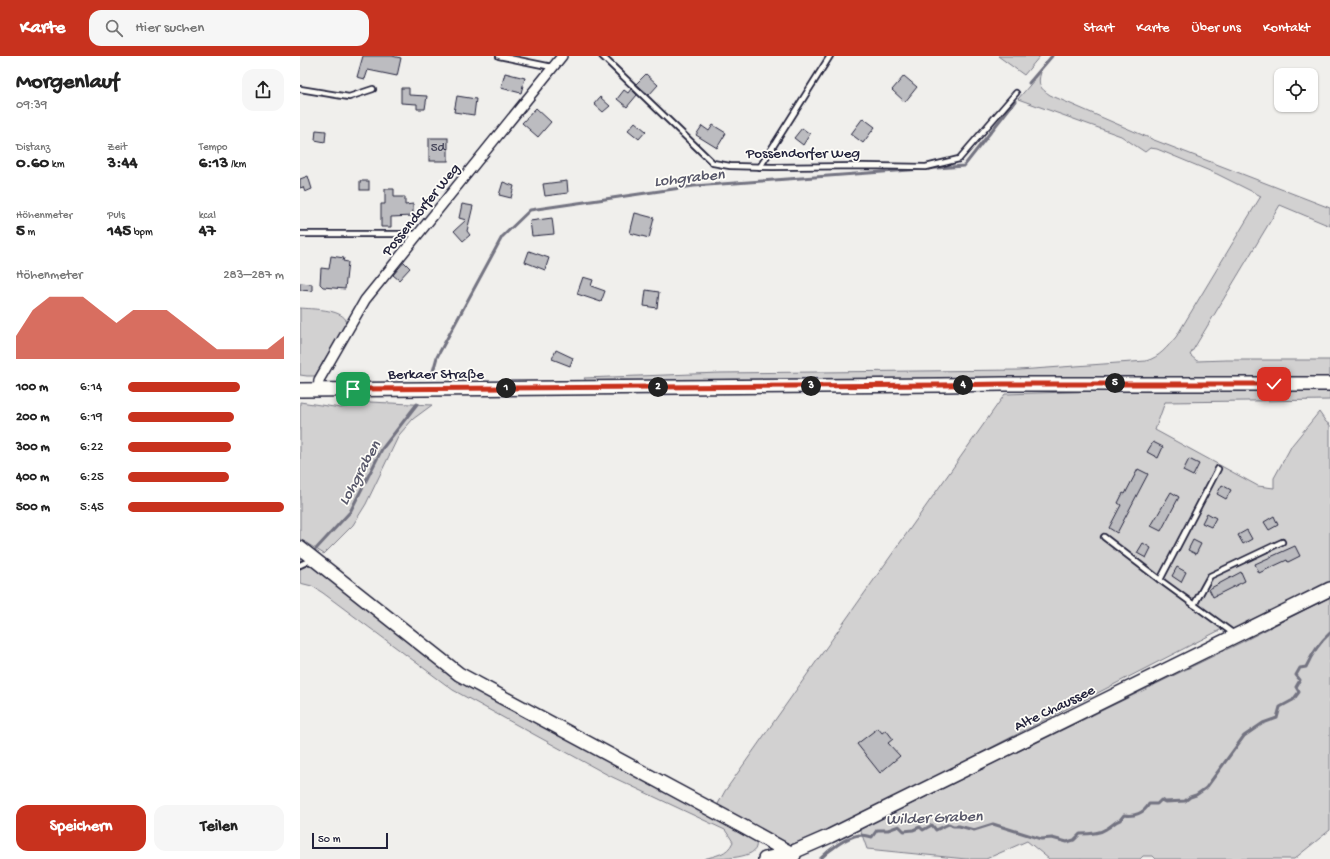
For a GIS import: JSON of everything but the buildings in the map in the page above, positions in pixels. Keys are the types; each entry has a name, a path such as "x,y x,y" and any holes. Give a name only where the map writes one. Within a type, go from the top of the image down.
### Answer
{"street":[{"name":"Possendorfer Weg","path":"318,390 319,380 365,300 562,56"},
{"name":"Berkaer Straße","path":"300,390 1003,384 1330,384"},
{"path":"300,548 459,674 795,856"},
{"name":"Alte Chaussee","path":"765,859 795,856 830,836 1330,589"}],"lane":[{"path":"499,56 552,67"},
{"name":"Possendorfer Weg","path":"602,56 713,163 730,166 926,167 959,159 1016,93"},
{"path":"760,167 830,56"},
{"path":"300,89 349,97 373,88"},
{"path":"300,234 418,234"},
{"path":"1160,580 1218,470"},
{"path":"1104,537 1236,635"},
{"path":"1194,605 1210,576 1282,542"},
{"path":"300,565 314,558"}],"shaded area":[{"path":"998,56 1040,56 1024,75"},
{"path":"1041,72 1039,80 1040,86 1050,95 1154,140 1330,208 1330,226 1280,205 1190,355 1197,361 1330,360 1330,377 586,381 584,378 720,373 1019,370 1146,361 1155,357 1176,337 1261,196 1217,174 1157,149 1150,148 1145,152 1121,136 1018,99"},
{"path":"300,308 318,309 332,312 343,316 346,320 345,325 315,376 300,375"},
{"path":"1167,389 1330,390 1330,400 1165,402 1155,430 1258,486 1274,488 1274,478 1292,445 1319,412 1330,425 1330,584 1234,632 1227,627 1222,629 823,834 790,845 721,810 718,804 725,791 1005,394"},
{"path":"300,402 341,408 370,402 432,405 413,419 399,435 366,504 353,525 324,554 300,539"},
{"path":"300,556 456,679 590,752 749,835 756,841 754,851 734,858 704,859 721,854 728,850 731,846 733,842 725,830 608,775 453,690 323,593 312,586 300,583"},
{"path":"1330,597 1330,830 1294,859 1156,859 1153,856 1143,856 1140,859 1049,859 1027,841 986,859 966,859 867,849 860,829 1242,642"}],"waterway":[{"name":"Lohgraben","path":"1029,83 1052,56"},
{"name":"Lohgraben","path":"432,375 437,357 502,237 530,210 694,186 964,166 1015,101"},
{"name":"Lohgraben","path":"316,549 350,512 382,449 417,404"},
{"name":"Wilder Graben","path":"820,859 833,848 849,838 859,835 872,837 877,830 888,830 899,826 904,831 913,830 920,827 923,830 932,825 936,830 949,824 974,830 993,824 1041,839 1052,838 1067,842 1074,840 1080,834 1103,831 1120,820 1124,815 1138,814 1142,812 1149,804 1157,804 1161,800 1165,802 1185,801 1206,788 1244,736 1263,723 1277,718 1280,707 1293,700 1299,692 1296,687 1300,680 1296,675 1300,668 1306,667 1316,648 1330,633"}],"route":[{"path":"353,389 1162,383 1274,384"}]}
